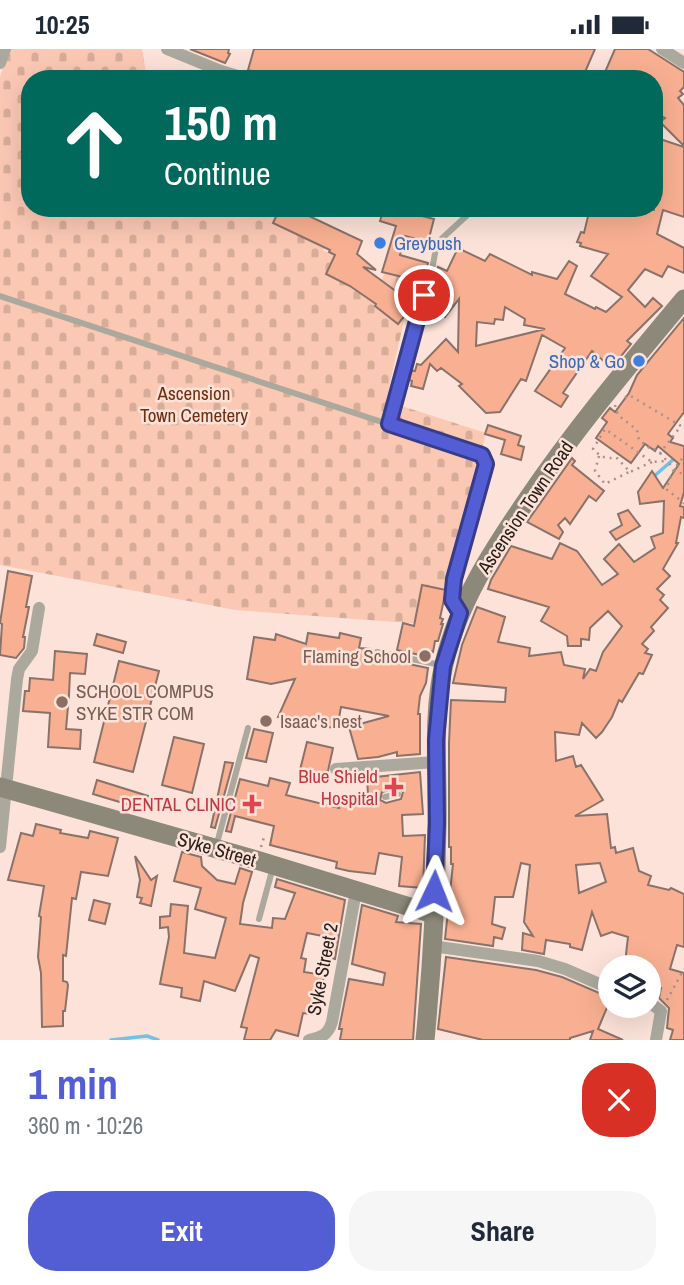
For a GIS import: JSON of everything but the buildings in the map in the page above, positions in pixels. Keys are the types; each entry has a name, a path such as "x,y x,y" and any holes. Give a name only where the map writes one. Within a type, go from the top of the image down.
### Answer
{"main road":[{"name":"Ascension Town Road","path":"425,1040 433,914 431,796 443,666 460,613 486,562 559,454 624,369 684,299"},
{"name":"Syke Street","path":"3,788 433,914"}],"street":[{"path":"0,63 5,49"},
{"path":"167,49 219,70"},
{"path":"662,49 684,63"},
{"path":"0,848 3,788 17,679 19,669 32,651 39,608"},
{"path":"336,769 436,762"},
{"name":"Syke Street 2","path":"309,1040 323,1037 330,1030 356,891"},
{"path":"432,946 538,961 598,983"},
{"path":"656,1040 660,1018"}],"lane":[{"path":"389,424 431,275 437,243 465,217"},
{"path":"0,296 482,455 486,464 454,579 452,600 460,613"},
{"path":"377,652 443,666"},
{"path":"216,849 248,728"},
{"path":"385,797 398,794"},
{"path":"259,919 273,865"}],"path":[{"path":"660,453 681,426 629,395 615,403 618,415 637,430 639,440 660,453 674,469 684,475"},
{"path":"630,472 616,457 599,456 593,449 604,429 652,461"},
{"path":"599,456 595,471 605,484 652,461 667,461"},
{"path":"679,499 666,489 674,469 684,456"},
{"path":"661,1011 684,969"}],"green space":[{"name":"Ascension Town Cemetery","path":"9,49 142,49 146,70 21,70 21,217 314,217 333,226 323,250 382,280 393,248 416,266 386,401 486,433 436,625 235,610 0,565 0,77"}],"waterway":[{"path":"652,478 675,458"},
{"path":"111,1040 147,1036 158,1040"}],"place":[{"name":"Greybush","path":"380,243"},
{"name":"Shop & Go","path":"639,361"},
{"name":"Flaming School","path":"425,656"},
{"name":"SCHOOL COMPUS SYKE STR COM","path":"62,702"},
{"name":"Isaac's nest","path":"266,721"},
{"name":"Blue Shield Hospital","path":"394,787"},
{"name":"DENTAL CLINIC","path":"252,804"}],"route":[{"path":"424,295 389,424 482,455 486,464 454,579 452,600 460,613 443,666 436,740 434,891"}]}
